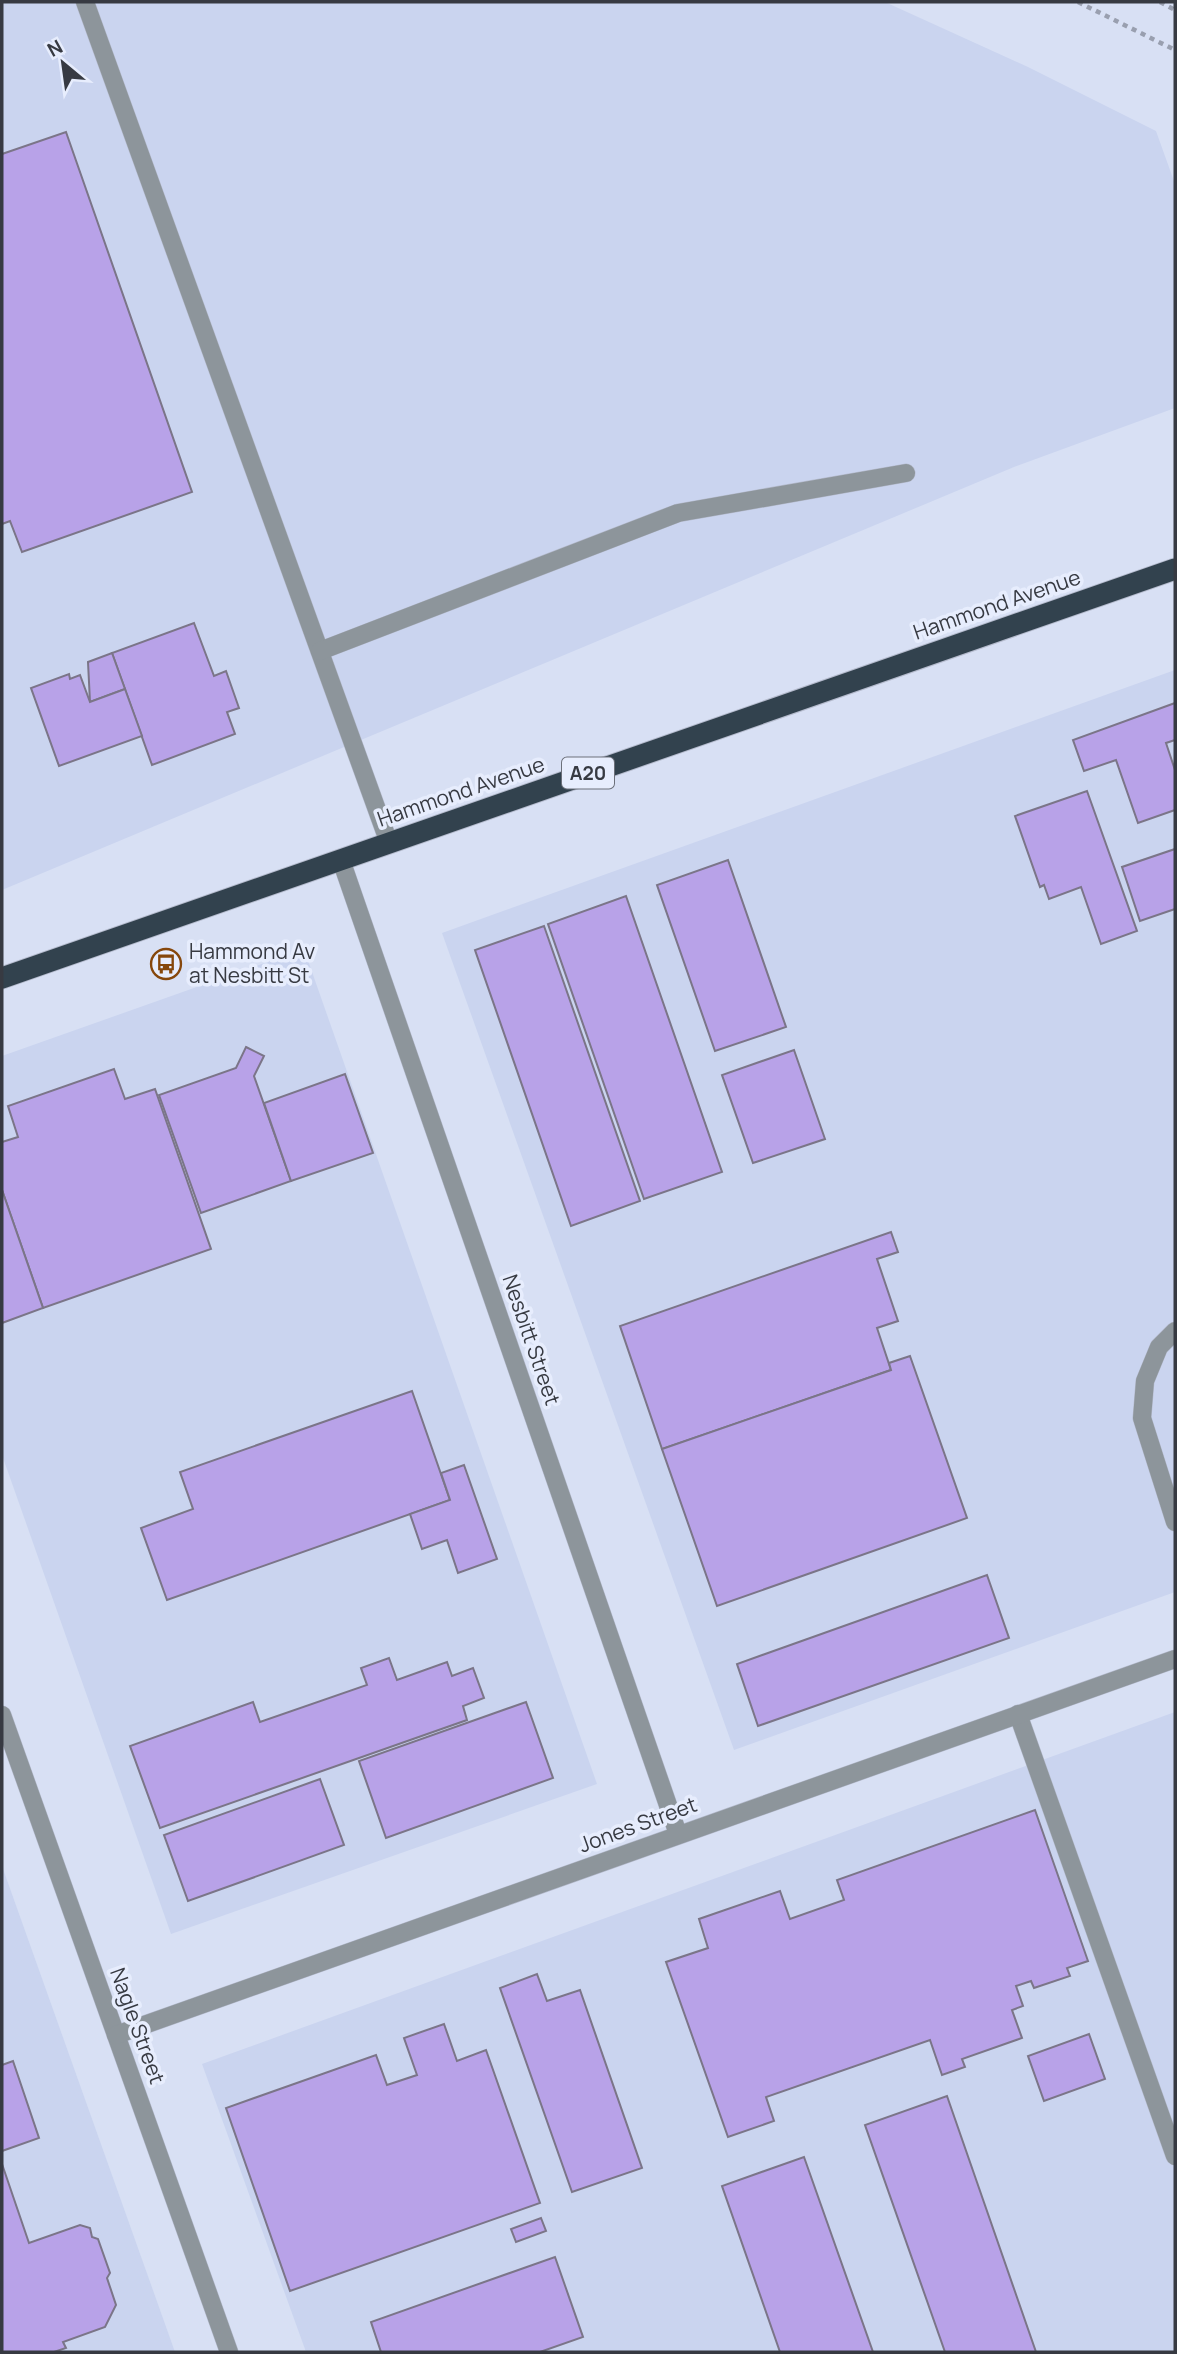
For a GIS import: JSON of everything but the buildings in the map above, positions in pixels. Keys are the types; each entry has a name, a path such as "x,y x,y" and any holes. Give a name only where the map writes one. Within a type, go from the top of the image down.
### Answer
{"highway":[{"name":"Hammond Avenue","path":"2,978 1175,569"}],"street":[{"path":"85,2 389,843"},
{"path":"320,651 678,513 906,473"},
{"name":"Nesbitt Street","path":"341,860 678,1834"},
{"path":"1175,1331 1160,1347 1145,1381 1142,1419 1175,1522"},
{"name":"Jones Street","path":"117,2035 1175,1658"},
{"path":"1018,1714 1175,2156"},
{"name":"Nagle Street","path":"2,1715 229,2352"}],"path":[{"path":"1078,2 1175,50"},
{"path":"1160,2 1175,10"}],"shaded area":[{"path":"2,2 885,2 1028,67 1156,131 1175,184 1175,408 1014,467 2,890"},
{"path":"1175,670 1175,1592 734,1750 442,933"},
{"path":"304,949 597,1784 171,1934 2,1455 2,1056"},
{"path":"1175,1712 1175,2352 306,2352 202,2064"},
{"path":"2,1866 175,2352 2,2352"}],"place":[{"name":"Hammond Av at Nesbitt St","path":"166,964"}]}
